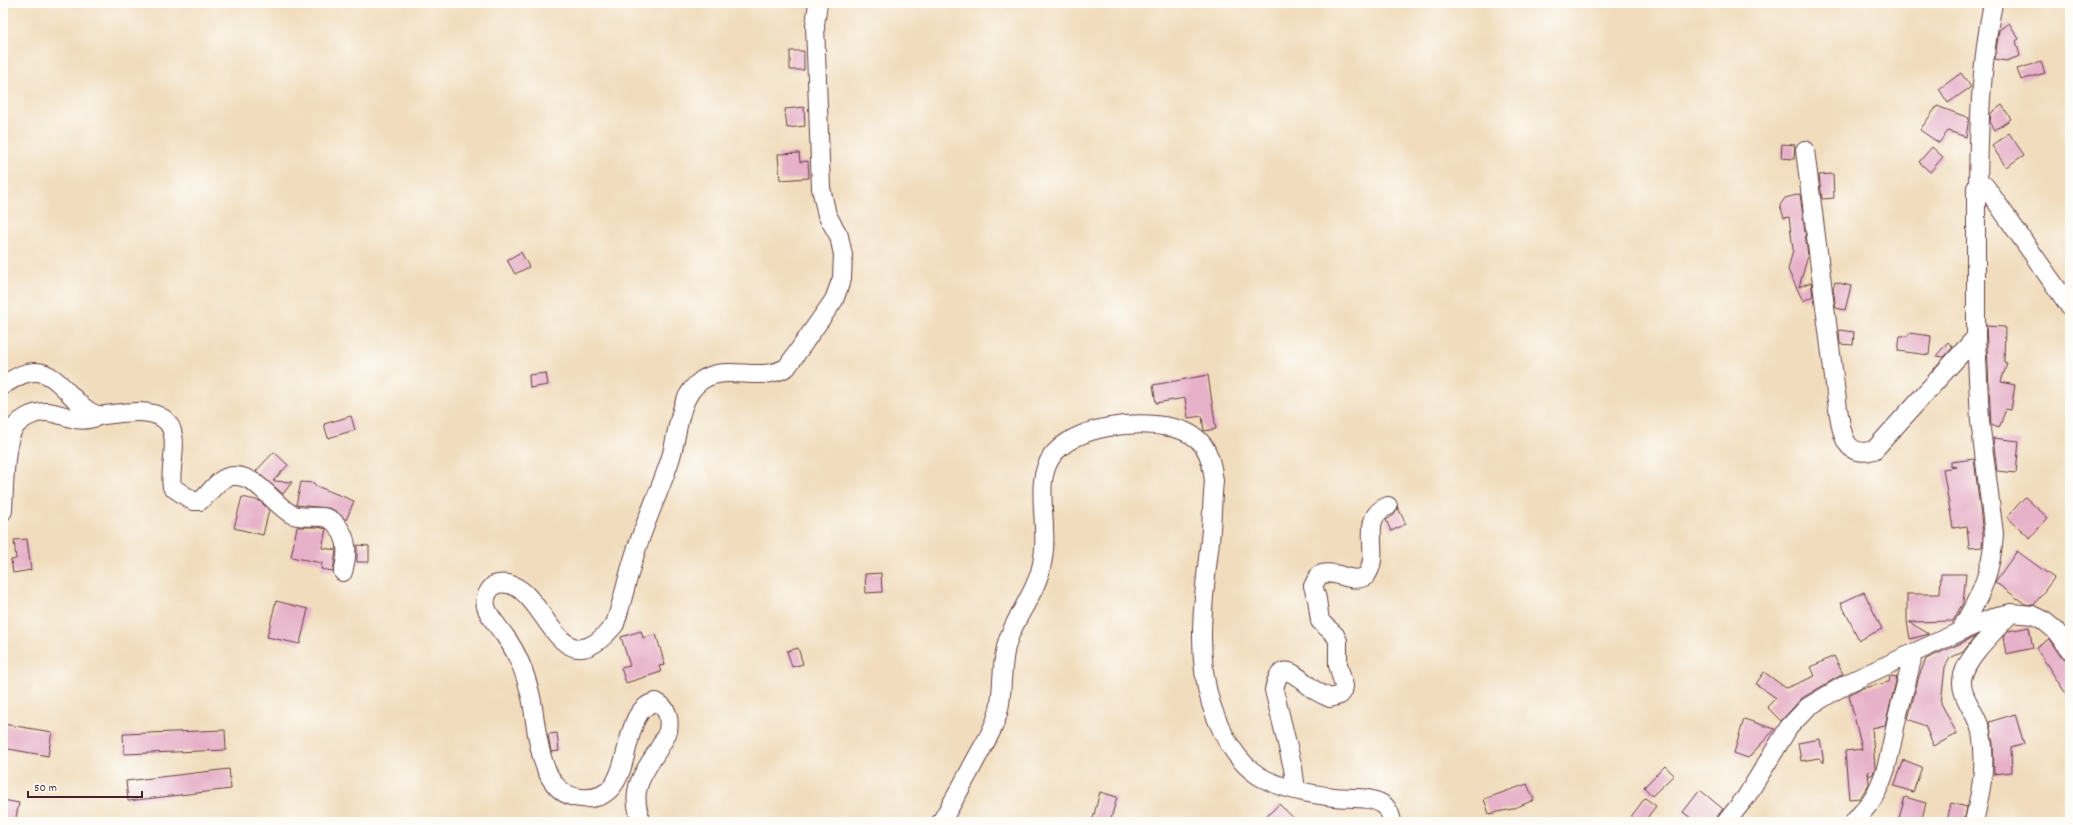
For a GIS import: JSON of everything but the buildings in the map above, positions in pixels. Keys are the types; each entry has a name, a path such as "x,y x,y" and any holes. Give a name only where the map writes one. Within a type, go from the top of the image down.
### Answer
{"street":[{"path":"642,822 635,803 636,791 640,779 668,731 670,722 665,709 656,702 651,703 635,716 621,770 610,788 602,794 581,798 562,791 549,774 540,754 531,698 520,660 514,648 491,618 485,604 486,597 494,585 505,583 513,585 527,597 562,641 575,648 582,649 590,646 608,634 615,624 639,542 670,462 677,426 686,401 692,391 701,381 713,374 768,374 783,370 796,356 834,300 840,288 844,267 838,236 827,215 821,188 815,25 818,3"},
{"path":"1959,632 1977,602 1984,585 1993,549 1994,534 1980,421 1976,337 1976,188 1978,184 1979,130 1989,24 1993,3"},
{"path":"1805,150 1838,409 1844,440 1853,450 1863,453 1874,450 1976,337"},
{"path":"1978,184 1985,186 2070,307"},
{"path":"3,385 23,374 37,372 48,375 90,412 99,416"},
{"path":"3,511 8,448 11,433 27,417 39,412 81,420 99,416 142,412 165,420 172,431 174,448 170,479 172,487 193,501 200,501 223,479 231,476 241,476 251,481 278,505 295,516 320,517 333,522 345,539 348,550 344,572"},
{"path":"941,822 995,724 999,708 1003,660 1008,641 1034,590 1044,555 1042,499 1046,469 1052,456 1062,446 1084,434 1107,427 1133,424 1156,424 1177,429 1202,442 1207,449 1212,462 1214,481 1205,581 1202,644 1204,673 1211,704 1222,730 1237,756 1258,776 1279,786 1335,798 1377,802 1384,805 1389,811 1392,822"},
{"path":"1296,790 1292,762 1274,690 1276,680 1279,674 1285,671 1290,671 1314,689 1330,698 1340,695 1343,692 1344,686 1338,665 1338,641 1335,635 1320,621 1317,599 1313,586 1319,574 1324,572 1334,573 1355,580 1366,576 1373,561 1374,551 1371,532 1373,523 1376,515 1381,509 1388,506"},
{"path":"1974,822 1984,779 1983,745 1976,717 1963,692 1963,676 1975,654 2011,613"},
{"path":"1726,822 1746,797 1789,727 1808,707 1848,684 1959,632 1997,616 2011,613 2033,615 2062,631 2070,650"},
{"path":"1854,822 1872,799 1883,779 1893,745 1898,714 1906,689 1913,654"}]}
